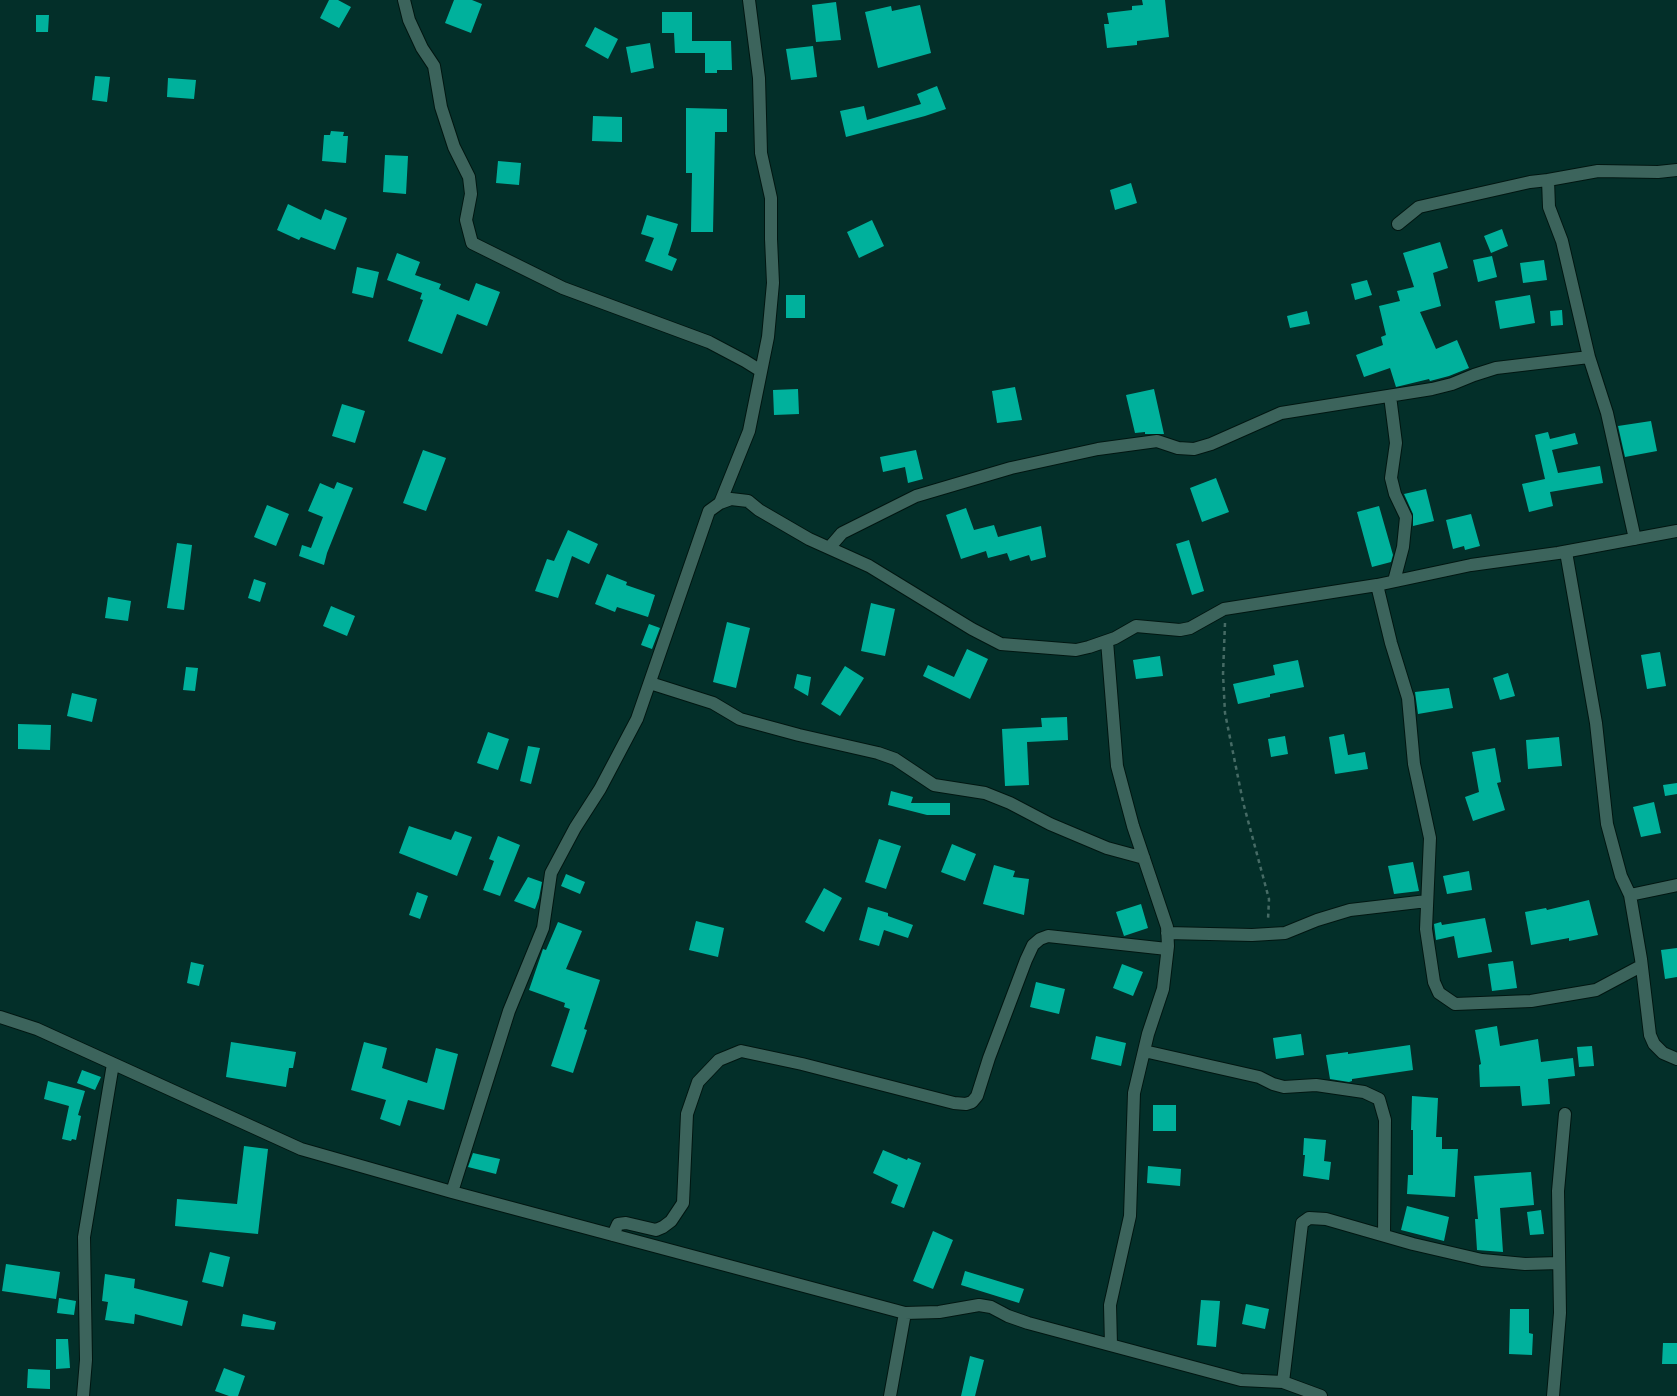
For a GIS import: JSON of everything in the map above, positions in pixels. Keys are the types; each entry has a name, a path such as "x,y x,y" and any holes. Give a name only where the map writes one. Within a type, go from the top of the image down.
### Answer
{"street":[{"path":"404,0 409,20 422,48 434,66 441,108 454,147 469,177 471,194 466,220 472,243 563,288 709,342 761,371"},
{"path":"720,503 748,431 768,337 772,283 771,198 761,153 759,78 748,0"},
{"path":"1398,224 1419,207 1530,182 1598,171 1658,172 1677,170"},
{"path":"1548,180 1549,207 1562,241 1589,357 1607,413 1635,539"},
{"path":"829,548 842,533 916,496 1011,468 1098,449 1156,441 1178,448 1194,449 1212,444 1281,413 1452,384 1474,374 1496,368 1589,357"},
{"path":"1390,396 1396,443 1391,478 1395,494 1406,517 1402,547 1394,581"},
{"path":"452,1192 508,1011 543,928 551,873 600,789 637,719 709,511 720,503 731,499 748,501 809,539 869,566 972,629 1001,644 1076,650 1108,641 1136,626 1180,630 1190,628 1225,609 1377,585 1471,565 1566,552 1677,531"},
{"path":"1566,552 1596,723 1607,824 1621,876 1630,895 1642,966 1650,1035 1654,1044 1663,1052 1677,1059"},
{"path":"1377,585 1391,643 1408,698 1414,764 1430,838 1426,929 1434,982 1439,993 1455,1004 1531,1001 1596,990 1642,966"},
{"path":"1108,641 1117,766 1133,826 1167,927 1163,989 1134,1093 1130,1216 1110,1305 1112,1345"},
{"path":"650,683 713,703 740,718 798,735 878,753 895,759 934,785 985,793 1010,802 1050,824 1107,848 1144,858"},
{"path":"1630,895 1677,885"},
{"path":"1167,933 1284,933 1350,910 1427,901"},
{"path":"613,1235 618,1224 656,1230 671,1221 683,1203 688,1114 698,1082 719,1060 741,1051 802,1064 954,1104 966,1104 972,1102 977,1096 989,1058 1026,960 1033,945 1040,939 1048,936 1167,949"},
{"path":"0,1017 37,1030 301,1149 452,1192 905,1313 940,1312 979,1305 991,1307 1008,1316 1028,1323 1241,1380 1283,1382 1321,1396"},
{"path":"1144,1052 1259,1077 1284,1087 1316,1085 1364,1092 1379,1099 1385,1120 1384,1236"},
{"path":"83,1396 86,1360 84,1237 113,1064"},
{"path":"1553,1396 1560,1313 1558,1191 1566,1114"},
{"path":"1283,1382 1302,1223 1309,1218 1326,1219 1384,1236 1482,1260 1525,1264 1559,1263"},
{"path":"890,1396 905,1313"}],"path":[{"path":"1225,609 1225,713 1243,802 1269,900 1268,919 1260,934"}],"building":[{"path":"329,0 338,0 351,7 339,28 320,18"},
{"path":"454,0 472,0 482,4 471,33 445,23"},
{"path":"1142,0 1165,0 1169,37 1137,41 1137,45 1107,48 1104,24 1109,24 1107,13 1132,10 1132,6 1143,5"},
{"path":"836,2 841,40 816,42 812,5"},
{"path":"920,5 931,53 878,68 865,12 891,6 892,11"},
{"path":"662,12 692,12 692,41 731,41 732,70 717,70 717,73 705,73 705,53 675,53 674,33 662,33"},
{"path":"36,15 49,15 48,32 36,32"},
{"path":"595,27 618,39 608,59 585,46"},
{"path":"650,43 654,68 631,73 626,47"},
{"path":"813,46 817,77 791,80 786,49"},
{"path":"95,76 110,77 107,102 92,100"},
{"path":"168,78 196,80 194,99 167,97"},
{"path":"937,86 946,109 846,137 840,111 864,106 867,120 921,104 917,94"},
{"path":"686,108 727,109 727,132 715,132 713,232 691,232 692,173 686,173"},
{"path":"593,116 622,117 622,142 592,141"},
{"path":"331,131 344,132 343,136 348,136 346,163 322,161 324,135 330,135"},
{"path":"385,155 408,156 406,194 383,192"},
{"path":"498,161 521,163 519,185 496,183"},
{"path":"1131,183 1137,203 1115,210 1110,190"},
{"path":"288,204 321,220 325,209 347,218 335,250 301,237 299,240 277,230"},
{"path":"647,215 678,224 668,255 677,259 672,271 645,261 654,238 641,234"},
{"path":"872,220 884,246 859,258 847,232"},
{"path":"1502,229 1508,246 1491,253 1484,236"},
{"path":"1440,242 1448,268 1433,273 1441,306 1420,312 1436,349 1457,340 1469,368 1430,381 1429,379 1396,387 1390,368 1364,377 1356,355 1383,345 1381,337 1386,335 1379,306 1400,301 1397,291 1414,287 1403,253"},
{"path":"397,253 420,262 415,275 441,284 439,289 469,301 476,283 500,292 487,326 457,314 442,354 408,341 423,300 420,299 422,293 387,280"},
{"path":"1492,256 1497,277 1478,282 1473,260"},
{"path":"1544,260 1547,280 1523,283 1520,263"},
{"path":"357,267 379,272 373,298 352,293"},
{"path":"1367,280 1372,295 1355,300 1351,284"},
{"path":"786,295 805,295 805,318 786,318"},
{"path":"1530,295 1535,323 1500,329 1495,301"},
{"path":"1562,310 1563,325 1551,326 1550,311"},
{"path":"1307,311 1310,324 1290,328 1287,316"},
{"path":"1015,387 1022,420 997,423 992,391"},
{"path":"798,389 799,414 774,415 773,390"},
{"path":"1154,389 1164,434 1135,433 1126,395"},
{"path":"342,404 365,411 355,443 332,436"},
{"path":"1651,421 1657,451 1625,457 1618,426"},
{"path":"1548,432 1550,439 1575,433 1578,444 1552,450 1558,473 1600,466 1603,483 1550,492 1553,506 1529,512 1522,484 1545,479 1535,435"},
{"path":"423,450 446,458 426,511 403,503"},
{"path":"916,450 923,479 908,483 905,467 883,472 880,457"},
{"path":"1216,478 1229,512 1202,522 1190,488"},
{"path":"337,482 353,488 324,565 299,556 302,545 311,548 323,517 308,511 320,483 334,489"},
{"path":"1426,489 1434,521 1413,526 1413,514 1404,494"},
{"path":"267,505 289,514 276,546 254,537"},
{"path":"1379,506 1393,555 1391,562 1372,567 1357,512"},
{"path":"966,508 974,530 994,525 998,537 1041,526 1046,557 1031,561 1029,555 1010,561 1007,553 988,558 986,551 961,559 946,515"},
{"path":"1471,514 1480,546 1465,550 1464,546 1453,549 1446,520"},
{"path":"568,530 598,544 589,564 572,556 558,598 535,591 547,559 554,561"},
{"path":"1189,540 1204,591 1192,595 1176,544"},
{"path":"177,543 192,545 184,610 167,608"},
{"path":"607,574 627,582 626,585 655,595 648,617 617,607 615,612 595,604"},
{"path":"254,579 266,583 260,602 248,598"},
{"path":"108,597 131,601 128,621 105,618"},
{"path":"871,603 895,609 885,656 861,651"},
{"path":"331,606 355,616 347,636 323,626"},
{"path":"727,622 750,628 736,688 713,682"},
{"path":"649,624 660,628 652,649 641,645"},
{"path":"967,649 988,659 970,699 923,676 928,665 954,677"},
{"path":"1660,652 1666,686 1647,689 1641,655"},
{"path":"1160,656 1163,676 1136,679 1133,660"},
{"path":"1298,660 1304,687 1270,694 1270,697 1238,704 1233,684 1275,675 1273,665"},
{"path":"845,666 864,678 840,716 821,704"},
{"path":"186,667 198,668 195,691 183,690"},
{"path":"1508,673 1515,696 1500,700 1493,678"},
{"path":"797,674 811,677 808,696 794,688"},
{"path":"1449,688 1453,708 1418,714 1415,692"},
{"path":"72,693 97,699 92,722 67,716"},
{"path":"1067,717 1068,740 1027,742 1029,785 1005,786 1002,729 1042,727 1041,718"},
{"path":"18,724 51,725 50,750 18,749"},
{"path":"488,732 509,739 498,770 477,763"},
{"path":"1344,734 1348,755 1365,752 1368,769 1335,774 1329,737"},
{"path":"1285,736 1288,754 1271,757 1268,739"},
{"path":"1559,737 1562,766 1528,769 1526,740"},
{"path":"528,746 540,748 531,784 520,781"},
{"path":"1495,748 1501,782 1497,783 1505,810 1473,821 1465,797 1479,792 1472,752"},
{"path":"1677,783 1677,794 1665,796 1663,785"},
{"path":"891,791 913,797 911,803 950,803 950,815 927,815 888,805"},
{"path":"1654,802 1661,833 1641,837 1633,807"},
{"path":"409,826 451,840 455,831 472,837 457,876 399,853"},
{"path":"498,836 520,845 500,896 483,890 494,861 489,859"},
{"path":"879,839 901,846 886,889 865,882"},
{"path":"952,844 976,854 965,881 941,872"},
{"path":"1413,862 1419,891 1394,894 1388,866"},
{"path":"994,865 1015,871 1013,877 1029,879 1024,915 983,904"},
{"path":"1469,871 1472,890 1447,894 1443,876"},
{"path":"566,874 585,882 580,894 561,886"},
{"path":"528,877 542,882 535,909 514,901"},
{"path":"824,888 842,898 824,932 805,922"},
{"path":"417,892 428,896 420,919 409,915"},
{"path":"1589,900 1598,935 1569,941 1569,938 1531,945 1525,912 1546,908 1547,910"},
{"path":"1141,904 1148,928 1124,936 1116,912"},
{"path":"868,907 888,913 888,916 913,925 908,938 884,930 879,946 859,940"},
{"path":"1485,918 1492,952 1458,958 1454,936 1436,940 1434,924 1441,922 1442,925"},
{"path":"696,921 724,928 718,957 689,950"},
{"path":"558,922 582,931 566,969 600,980 584,1029 587,1030 573,1073 551,1066 570,1009 564,1007 565,1003 529,990 543,949 546,950"},
{"path":"1677,948 1677,977 1665,979 1661,950"},
{"path":"1513,961 1517,988 1492,991 1488,964"},
{"path":"191,962 204,965 199,986 187,983"},
{"path":"1122,964 1143,972 1133,996 1113,988"},
{"path":"1036,982 1065,989 1059,1014 1030,1007"},
{"path":"1497,1026 1500,1046 1538,1039 1541,1062 1573,1058 1575,1076 1548,1079 1550,1104 1522,1106 1520,1086 1480,1087 1479,1065 1481,1064 1475,1030"},
{"path":"1301,1034 1304,1055 1276,1059 1273,1038"},
{"path":"1096,1036 1126,1043 1121,1066 1091,1059"},
{"path":"231,1042 296,1052 293,1068 289,1068 286,1087 226,1077"},
{"path":"364,1042 387,1048 382,1068 427,1083 436,1048 458,1054 444,1110 408,1100 400,1126 380,1119 386,1100 351,1090"},
{"path":"1410,1045 1413,1070 1352,1079 1349,1082 1330,1079 1326,1055 1348,1052 1348,1054"},
{"path":"1592,1046 1594,1066 1579,1067 1577,1047"},
{"path":"82,1070 101,1077 95,1090 77,1083"},
{"path":"48,1081 85,1091 78,1115 81,1116 76,1140 62,1139 69,1106 44,1099"},
{"path":"1412,1096 1438,1098 1436,1137 1442,1137 1442,1149 1458,1149 1455,1197 1407,1194 1408,1175 1413,1175"},
{"path":"1153,1105 1176,1105 1176,1131 1153,1131"},
{"path":"1304,1138 1326,1140 1324,1161 1331,1162 1329,1180 1303,1176"},
{"path":"244,1146 268,1149 258,1234 175,1226 177,1199 237,1204"},
{"path":"883,1150 907,1160 908,1158 921,1163 904,1208 891,1203 898,1185 873,1173"},
{"path":"473,1153 500,1159 496,1174 468,1167"},
{"path":"1148,1166 1181,1169 1180,1186 1147,1183"},
{"path":"1531,1172 1534,1205 1500,1208 1503,1252 1477,1250 1475,1219 1478,1219 1474,1176"},
{"path":"1407,1206 1449,1217 1444,1241 1401,1230"},
{"path":"1541,1210 1544,1234 1530,1235 1527,1212"},
{"path":"933,1231 953,1240 933,1289 913,1281"},
{"path":"210,1252 230,1257 223,1287 202,1282"},
{"path":"6,1264 60,1272 56,1299 2,1291"},
{"path":"965,1271 1024,1289 1019,1303 961,1285"},
{"path":"105,1274 135,1279 134,1288 188,1301 182,1326 135,1314 134,1324 105,1320 108,1302 102,1301"},
{"path":"59,1298 76,1301 74,1315 57,1313"},
{"path":"1201,1300 1220,1301 1216,1347 1197,1345"},
{"path":"1246,1304 1269,1309 1265,1329 1242,1324"},
{"path":"1510,1309 1529,1309 1529,1333 1533,1334 1532,1355 1509,1354"},
{"path":"243,1314 276,1322 274,1330 241,1326"},
{"path":"56,1339 68,1339 70,1368 56,1369"},
{"path":"1663,1343 1677,1343 1677,1364 1662,1364"},
{"path":"970,1356 984,1360 975,1396 961,1396"},
{"path":"224,1368 245,1376 238,1396 229,1396 215,1391"},
{"path":"28,1369 50,1370 50,1389 27,1388"}]}
